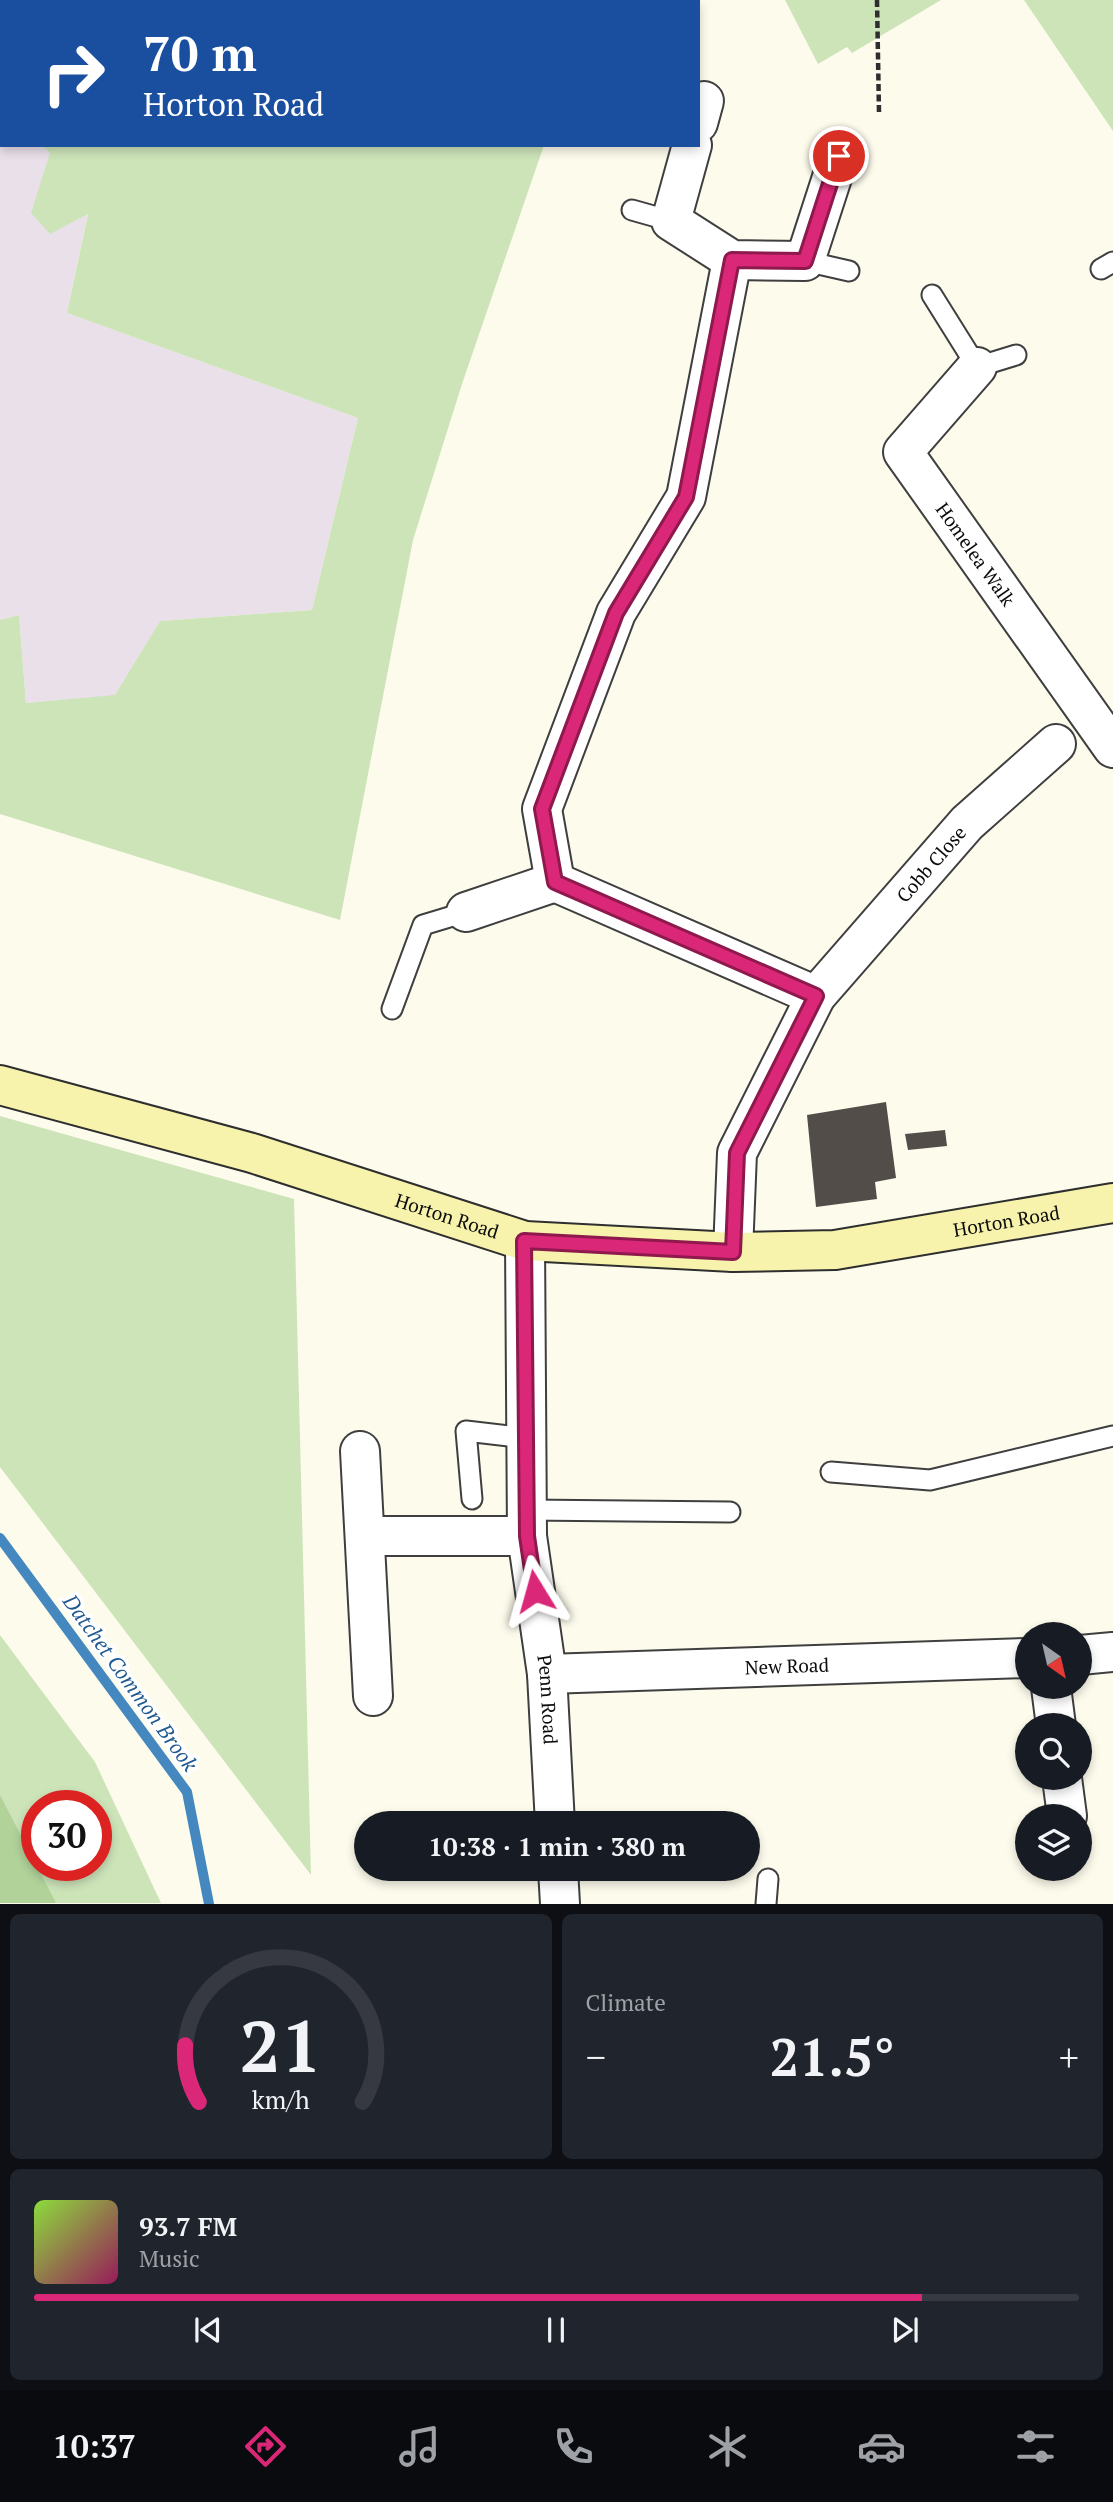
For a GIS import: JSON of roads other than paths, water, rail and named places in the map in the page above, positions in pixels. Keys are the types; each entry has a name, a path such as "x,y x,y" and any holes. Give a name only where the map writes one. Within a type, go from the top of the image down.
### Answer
{"main road":[{"name":"Horton Road","path":"0,1085 252,1153 524,1241 733,1252 835,1250 1113,1203"}],"street":[{"path":"691,147 671,221 732,260 805,261 839,156"},
{"path":"555,882 542,809 616,613 686,497 732,260"},
{"name":"Homelea Walk","path":"977,367 903,452 1113,748"},
{"name":"Cobb Close","path":"733,1252 737,1153 816,996 967,823 1056,744"},
{"path":"466,912 555,882 816,996"},
{"name":"Penn Road","path":"524,1241 527,1523 547,1674 554,1811"},
{"path":"360,1451 367,1536 373,1696"},
{"path":"367,1536 527,1523"},
{"path":"1092,1654 1113,1652"},
{"name":"New Road","path":"547,1674 1015,1658"},
{"path":"558,1881 559,1903"}],"lane":[{"path":"632,210 671,221"},
{"path":"805,261 849,271"},
{"path":"932,295 977,367 1016,355"},
{"path":"392,1009 423,925 466,912"},
{"path":"472,1499 466,1431 526,1438"},
{"path":"831,1472 930,1480 1113,1436"},
{"path":"527,1523 730,1512"},
{"path":"766,1903 768,1879"}],"waterway":[{"name":"Datchet Common Brook","path":"0,1538 187,1792 209,1904"}]}
